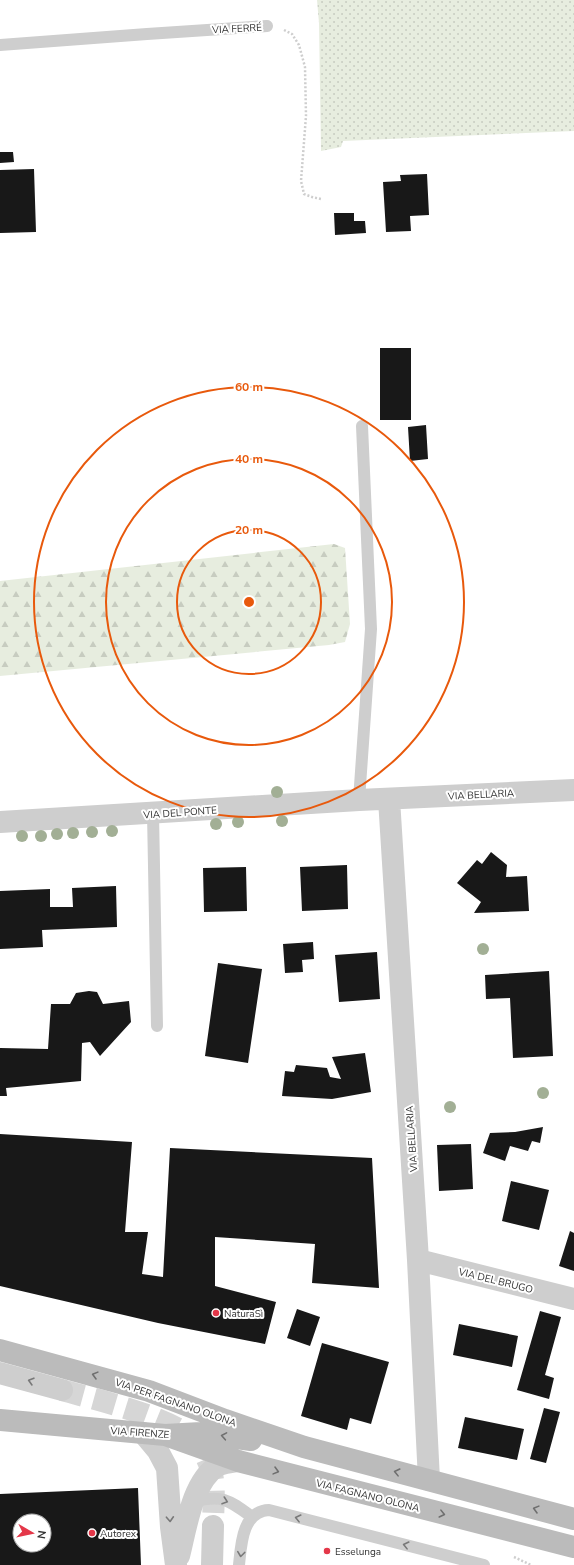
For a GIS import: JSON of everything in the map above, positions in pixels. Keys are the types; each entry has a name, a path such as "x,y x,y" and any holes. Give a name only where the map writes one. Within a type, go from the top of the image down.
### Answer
{"main road":[{"name":"VIA PER FAGNANO OLONA","path":"0,1350 149,1391 224,1420 304,1447"},
{"name":"VIA FIRENZE","path":"0,1420 165,1435 201,1433 304,1447"},
{"name":"VIA FAGNANO OLONA","path":"165,1435 238,1461 574,1547"},
{"path":"304,1447 574,1519"}],"street":[{"name":"VIA BELLARIA","path":"359,800 574,790"},
{"name":"VIA BELLARIA","path":"389,799 418,1260 429,1480"},
{"name":"VIA DEL PONTE","path":"0,822 359,800"},
{"name":"VIA DEL BRUGO","path":"418,1260 574,1300"},
{"path":"0,1372 62,1390"},
{"path":"143,1433 158,1451 167,1468 171,1527 176,1565"},
{"path":"176,1565 193,1502 202,1484 212,1470 224,1464 238,1461"},
{"path":"212,1565 213,1526"}],"lane":[{"name":"VIA FERRÉ","path":"0,45 267,26"},
{"path":"359,800 371,629 362,426"},
{"path":"153,813 158,1026"},
{"path":"193,1502 209,1498 223,1500 232,1503 252,1517"},
{"path":"239,1565 243,1535 246,1528 252,1517 264,1510 484,1565"},
{"path":"534,1537 574,1559"}],"path":[{"name":"VIA FERRÉ","path":"267,26 284,30 292,34 300,45 305,68 306,116 301,181 304,194 312,198 321,199"}],"green space":[{"path":"317,0 574,0 574,131 343,141 341,147 321,151 319,23"},
{"path":"334,544 345,548 350,624 345,642 329,645 0,676 0,581"}],"building":[{"path":"0,152 13,152 14,162 0,163"},
{"path":"34,169 36,232 0,233 0,170"},
{"path":"427,174 429,215 410,216 411,231 386,232 383,182 401,181 400,175"},
{"path":"334,213 354,213 354,221 365,221 366,233 335,235"},
{"path":"380,348 411,348 411,420 380,420"},
{"path":"426,425 428,459 410,461 408,427"},
{"path":"491,852 507,865 506,877 527,876 529,911 474,913 481,902 457,883 477,860 482,864"},
{"path":"347,865 348,909 302,911 300,867"},
{"path":"246,867 247,911 204,912 203,868"},
{"path":"116,886 117,927 42,930 43,947 0,949 0,891 50,889 50,907 73,907 72,888"},
{"path":"313,942 314,959 302,960 303,972 285,973 283,944"},
{"path":"377,952 380,999 339,1002 335,955"},
{"path":"218,963 262,969 248,1063 205,1056"},
{"path":"549,971 553,1056 513,1058 510,998 486,999 485,975"},
{"path":"89,991 97,992 103,1004 129,1001 131,1022 100,1056 90,1042 82,1043 81,1081 6,1088 7,1096 0,1096 0,1048 48,1049 51,1004 70,1004 76,993"},
{"path":"365,1053 371,1092 332,1099 282,1096 285,1071 294,1072 296,1065 327,1068 330,1077 341,1079 332,1057"},
{"path":"543,1127 540,1143 532,1141 528,1151 510,1146 505,1161 483,1153 490,1133 515,1132"},
{"path":"0,1134 132,1142 125,1232 148,1232 142,1274 163,1277 170,1148 372,1158 379,1288 312,1283 315,1244 215,1237 215,1286 276,1302 265,1344 158,1323 0,1286"},
{"path":"471,1144 473,1189 439,1191 437,1145"},
{"path":"511,1181 549,1190 539,1230 502,1221"},
{"path":"570,1231 574,1233 574,1271 559,1266"},
{"path":"297,1309 320,1317 310,1346 287,1338"},
{"path":"540,1311 561,1317 545,1375 554,1378 549,1399 517,1390"},
{"path":"459,1324 518,1336 512,1367 453,1355"},
{"path":"322,1343 389,1362 371,1424 350,1418 347,1430 301,1416"},
{"path":"544,1408 560,1412 546,1463 530,1459"},
{"path":"465,1417 524,1429 517,1460 458,1448"},
{"name":"Autorex","path":"138,1488 141,1565 0,1565 0,1494"}],"tunnel":[{"path":"62,1390 149,1416 166,1423 193,1439 204,1454 212,1475 214,1492 213,1526"}],"place":[{"name":"NaturaSì","path":"216,1313"},
{"name":"Autorex","path":"92,1533"},
{"name":"Esselunga","path":"327,1551"}]}
